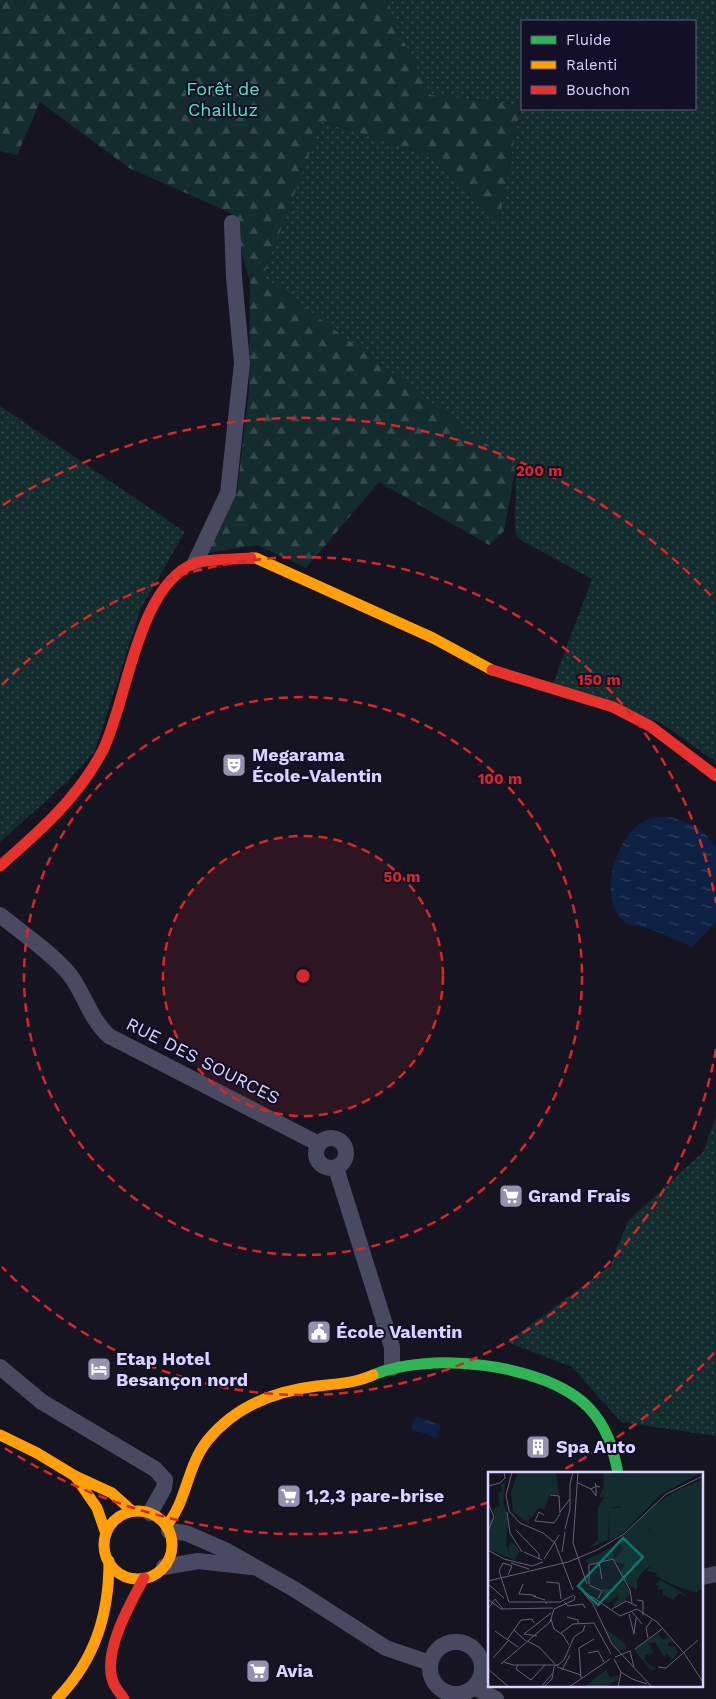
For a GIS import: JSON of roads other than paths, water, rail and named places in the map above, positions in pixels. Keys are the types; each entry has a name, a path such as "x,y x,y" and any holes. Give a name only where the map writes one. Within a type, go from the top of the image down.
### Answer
{"street":[{"path":"195,563 228,493 242,363 234,277 232,223"},
{"path":"0,866 41,830 74,796 103,749 150,610 170,580 195,563 256,558 433,638 493,670 614,707 650,726 716,776"},
{"name":"RUE DES SOURCES","path":"0,915 59,963 79,988 100,1028 109,1036 319,1144"},
{"path":"330,1138 337,1139 344,1145 347,1154 345,1161 336,1168 326,1168 320,1163 316,1152 319,1144 330,1138"},
{"path":"336,1168 392,1347 392,1368"},
{"path":"109,1561 123,1575 133,1578 144,1578 155,1574 164,1567 172,1550 168,1528 179,1508 187,1477 200,1448 208,1438 244,1408 265,1397 328,1383 361,1380 392,1368 422,1363 495,1368 565,1388 580,1398 604,1425 612,1439 618,1472"},
{"path":"0,1367 42,1402 155,1469 165,1480 164,1488 150,1513"},
{"path":"0,1435 37,1453 75,1476 112,1493 132,1511"},
{"path":"57,1699 86,1666 94,1650 108,1594 109,1561 105,1546 106,1534 96,1508 75,1476"},
{"path":"106,1534 116,1519 132,1511 150,1513 168,1528 186,1533 226,1550 253,1567 294,1588 386,1648 430,1663"},
{"path":"164,1567 198,1561 253,1567"},
{"path":"124,1699 112,1680 111,1669 123,1619 144,1578"},
{"path":"449,1642 464,1643 483,1648 481,1659 482,1674 474,1687 459,1694 444,1691 432,1680 430,1663 436,1651 449,1642"},
{"path":"474,1687 496,1699"}],"water":[{"path":"668,816 699,827 716,847 716,922 692,947 658,932 624,922 615,908 611,896 614,867 618,853 625,840 642,822"},
{"path":"415,1416 441,1425 437,1438 411,1429"}],"place":[{"name":"Megarama École-Valentin","path":"234,765"},
{"name":"Grand Frais","path":"511,1196"},
{"name":"École Valentin","path":"319,1332"},
{"name":"Etap Hotel Besançon nord","path":"99,1369"},
{"name":"Spa Auto","path":"538,1447"},
{"name":"1,2,3 pare-brise","path":"289,1496"},
{"name":"Avia","path":"258,1671"}],"park label":[{"name":"Forêt de Chailluz","path":"223,99"}]}
